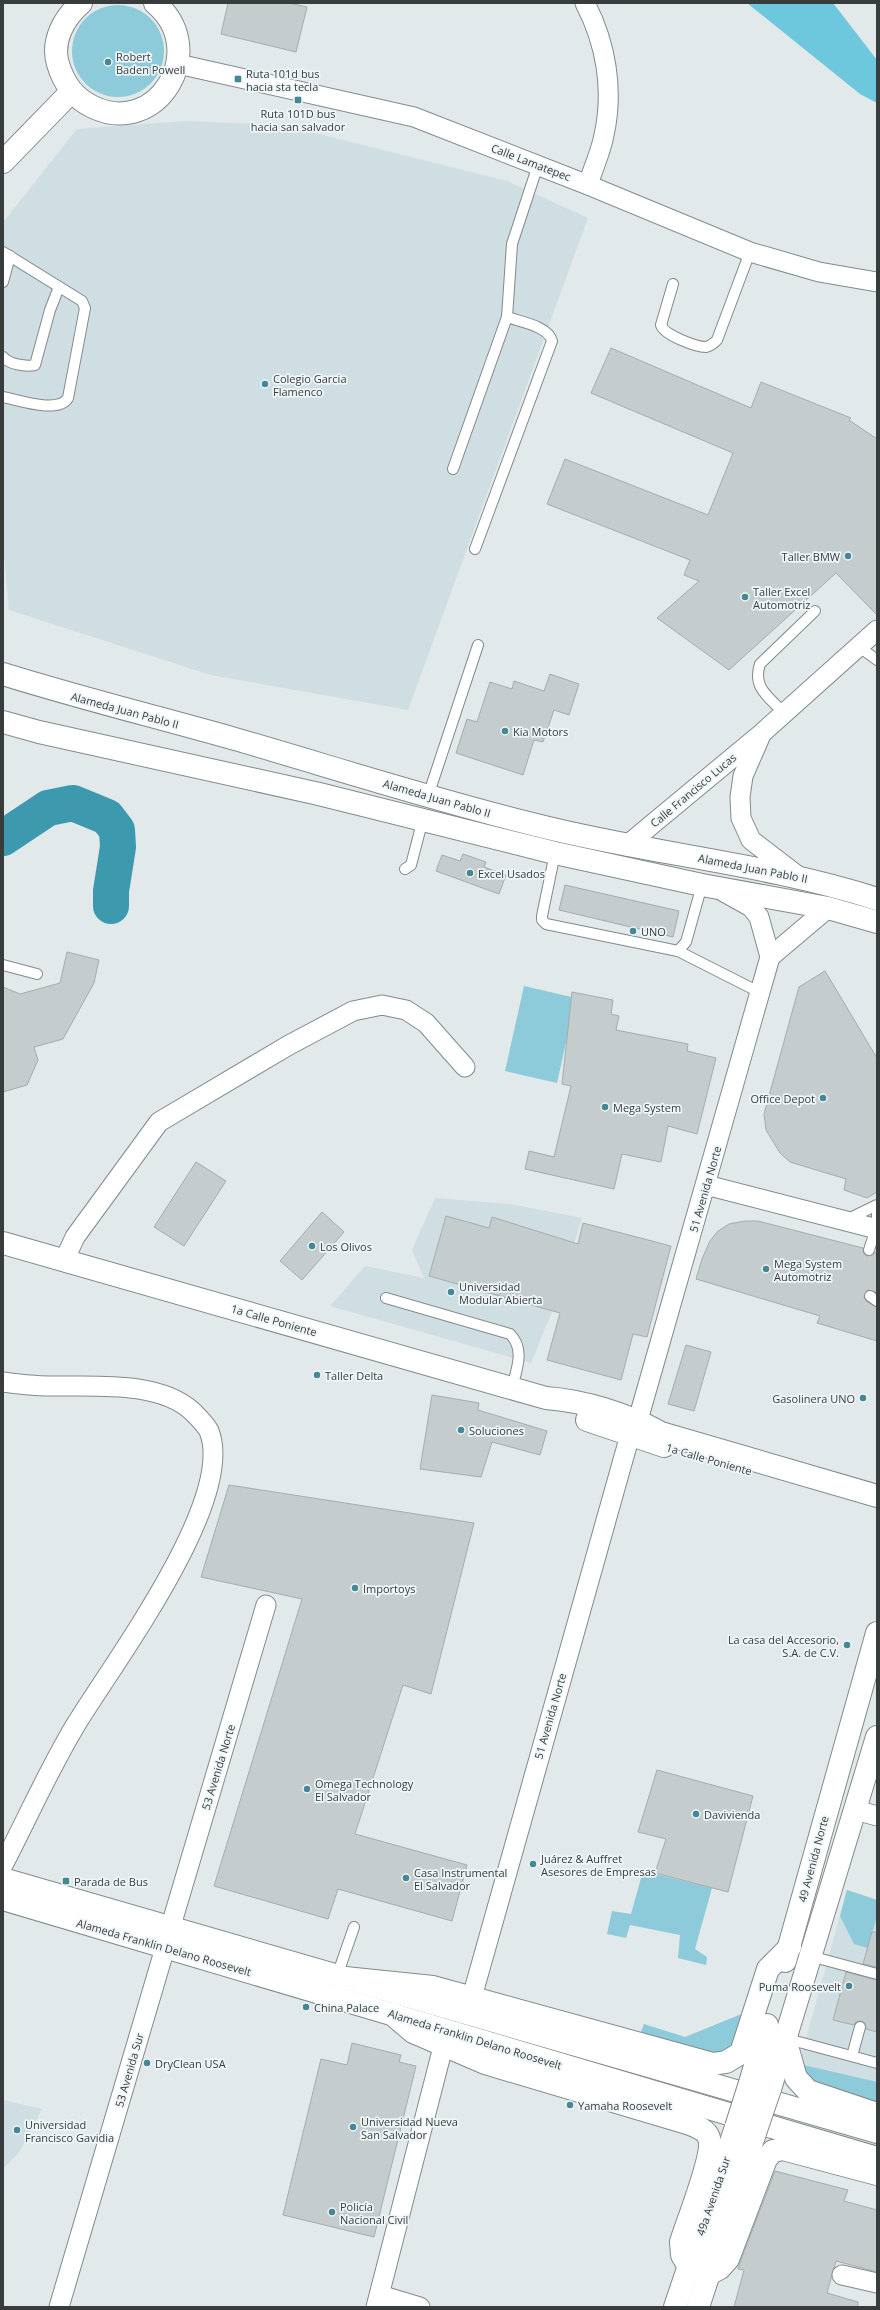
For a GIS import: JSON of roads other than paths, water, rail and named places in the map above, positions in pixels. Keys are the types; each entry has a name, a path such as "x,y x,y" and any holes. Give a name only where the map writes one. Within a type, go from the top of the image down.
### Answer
{"main road":[{"path":"81,3 71,11 61,26 56,43 56,60 61,77 70,92 84,103 99,110 116,113 133,111 149,105 163,94 173,80 178,64 179,49 177,34 171,20 161,5"},
{"path":"3,162 70,92"},
{"name":"Alameda Juan Pablo II","path":"3,674 87,700 234,739 428,796 535,825 626,846 798,876 877,898"},
{"name":"Alameda Juan Pablo II","path":"3,722 39,732 320,794 555,853 709,886 828,908 877,922"},
{"path":"798,876 877,890"},
{"path":"828,908 877,928"},
{"name":"1a Calle Poniente","path":"3,1243 546,1398 568,1399 634,1427 877,1508"},
{"name":"1a Calle Poniente","path":"634,1427 664,1422 877,1484"},
{"name":"1a Calle Poniente","path":"634,1427 661,1433 877,1496"},
{"name":"49 Avenida Norte","path":"760,2086 790,1947 877,1633"},
{"path":"877,1738 810,1956 795,2040 796,2078 808,2091 877,2114"},
{"name":"Alameda Franklin Delano Roosevelt","path":"3,1879 168,1938 392,2014 877,2158"},
{"name":"Alameda Franklin Delano Roosevelt","path":"3,1899 341,1977 877,2132"},
{"path":"341,1977 433,1987 703,2062 719,2064 736,2058 741,2053 768,1969 790,1947"},
{"path":"392,2014 413,2032 443,2047 485,2063 687,2123 705,2132 709,2138 709,2153 681,2242 682,2255 689,2267"},
{"path":"760,2086 795,2040"},
{"name":"49a Avenida Sur","path":"698,2307 709,2274 746,2130 760,2086"},
{"name":"49a Avenida Sur","path":"675,2307 689,2267 746,2130"},
{"path":"709,2274 720,2268 728,2259 766,2159 773,2151 783,2149 877,2174"}],"street":[{"path":"585,3 595,22 609,78 609,106 604,136 588,185"},
{"name":"Calle Lamatepec","path":"178,64 414,117 588,185 750,252 819,272 877,282"},
{"name":"Calle Francisco Lucas","path":"626,846 761,734 877,630"},
{"name":"Calle Francisco Lucas","path":"761,734 742,776 740,797 741,818 751,840 798,876"},
{"path":"709,886 751,907 758,917 770,957 828,908"},
{"name":"51 Avenida Norte","path":"472,1997 479,1967 634,1427 706,1185 770,957"},
{"path":"64,1261 75,1237 159,1122 290,1045 353,1011 382,1005 406,1010 426,1023 465,1067"},
{"path":"706,1185 845,1221 877,1222"},
{"path":"3,1382 49,1386 100,1385 140,1390 172,1398 192,1411 208,1430 212,1450 210,1480 206,1493 175,1568 74,1727 3,1865"},
{"name":"53 Avenida Norte","path":"168,1938 266,1605"},
{"path":"856,1810 877,1816"},
{"name":"53 Avenida Sur","path":"59,2307 168,1938"},
{"path":"420,2307 378,2301 443,2047"},
{"path":"842,2275 877,2283"}],"lane":[{"path":"453,469 508,316 512,244 538,165"},
{"path":"673,284 661,325 662,329 667,334 704,347 711,346 717,340 750,252"},
{"path":"3,282 6,254 82,301 84,308 68,398 61,405 54,407 3,397"},
{"path":"3,357 7,361 35,365 50,310 60,287"},
{"path":"475,548 552,341 549,334 542,329 508,316"},
{"path":"784,713 760,687 756,676 760,664 815,611"},
{"path":"428,796 478,645"},
{"path":"858,646 877,660"},
{"path":"405,869 411,865 423,820"},
{"path":"555,853 542,916 542,920 546,924 678,951 761,993"},
{"path":"678,951 686,942 709,886"},
{"path":"3,965 37,974"},
{"path":"845,1221 877,1205"},
{"path":"869,1250 877,1222"},
{"path":"386,1298 510,1334 517,1341 520,1349 512,1388"},
{"path":"341,1977 354,1928"},
{"path":"810,1956 874,1975"},
{"path":"852,2056 860,2027"},
{"path":"795,2040 877,2063"}],"waterway":[{"path":"3,838 48,808 73,803 107,817 117,830 118,847 111,891 111,906"}],"place":[{"name":"Robert Baden Powell","path":"108,62"},
{"name":"Ruta 101d bus hacia sta tecla","path":"238,79"},
{"name":"Ruta 101D bus hacia san salvador","path":"298,100"},
{"name":"Colegio Garcia Flamenco","path":"265,384"},
{"name":"Taller BMW","path":"848,556"},
{"name":"Taller Excel Automotriz","path":"745,597"},
{"name":"Kia Motors","path":"505,731"},
{"name":"Excel Usados","path":"470,873"},
{"name":"UNO","path":"633,931"},
{"name":"Office Depot","path":"823,1098"},
{"name":"Mega System","path":"605,1107"},
{"name":"Los Olivos","path":"312,1246"},
{"name":"Mega System Automotriz","path":"766,1269"},
{"name":"Universidad Modular Abierta","path":"451,1292"},
{"name":"Taller Delta","path":"317,1375"},
{"name":"Gasolinera UNO","path":"863,1398"},
{"name":"Soluciones","path":"461,1430"},
{"name":"Importoys","path":"355,1588"},
{"name":"La casa del Accesorio, S.A. de C.V.","path":"847,1645"},
{"name":"Omega Technology El Salvador","path":"307,1789"},
{"name":"Davivienda","path":"696,1814"},
{"name":"Juárez & Auffret Asesores de Empresas","path":"533,1864"},
{"name":"Casa Instrumental El Salvador","path":"406,1878"},
{"name":"Parada de Bus","path":"66,1881"},
{"name":"Puma Roosevelt","path":"849,1986"},
{"name":"China Palace","path":"306,2007"},
{"name":"DryClean USA","path":"147,2063"},
{"name":"Yamaha Roosevelt","path":"570,2105"},
{"name":"Universidad Nueva San Salvador","path":"353,2127"},
{"name":"Universidad Francisco Gavidia","path":"17,2130"},
{"name":"Policía Nacional Civil","path":"332,2212"}]}
